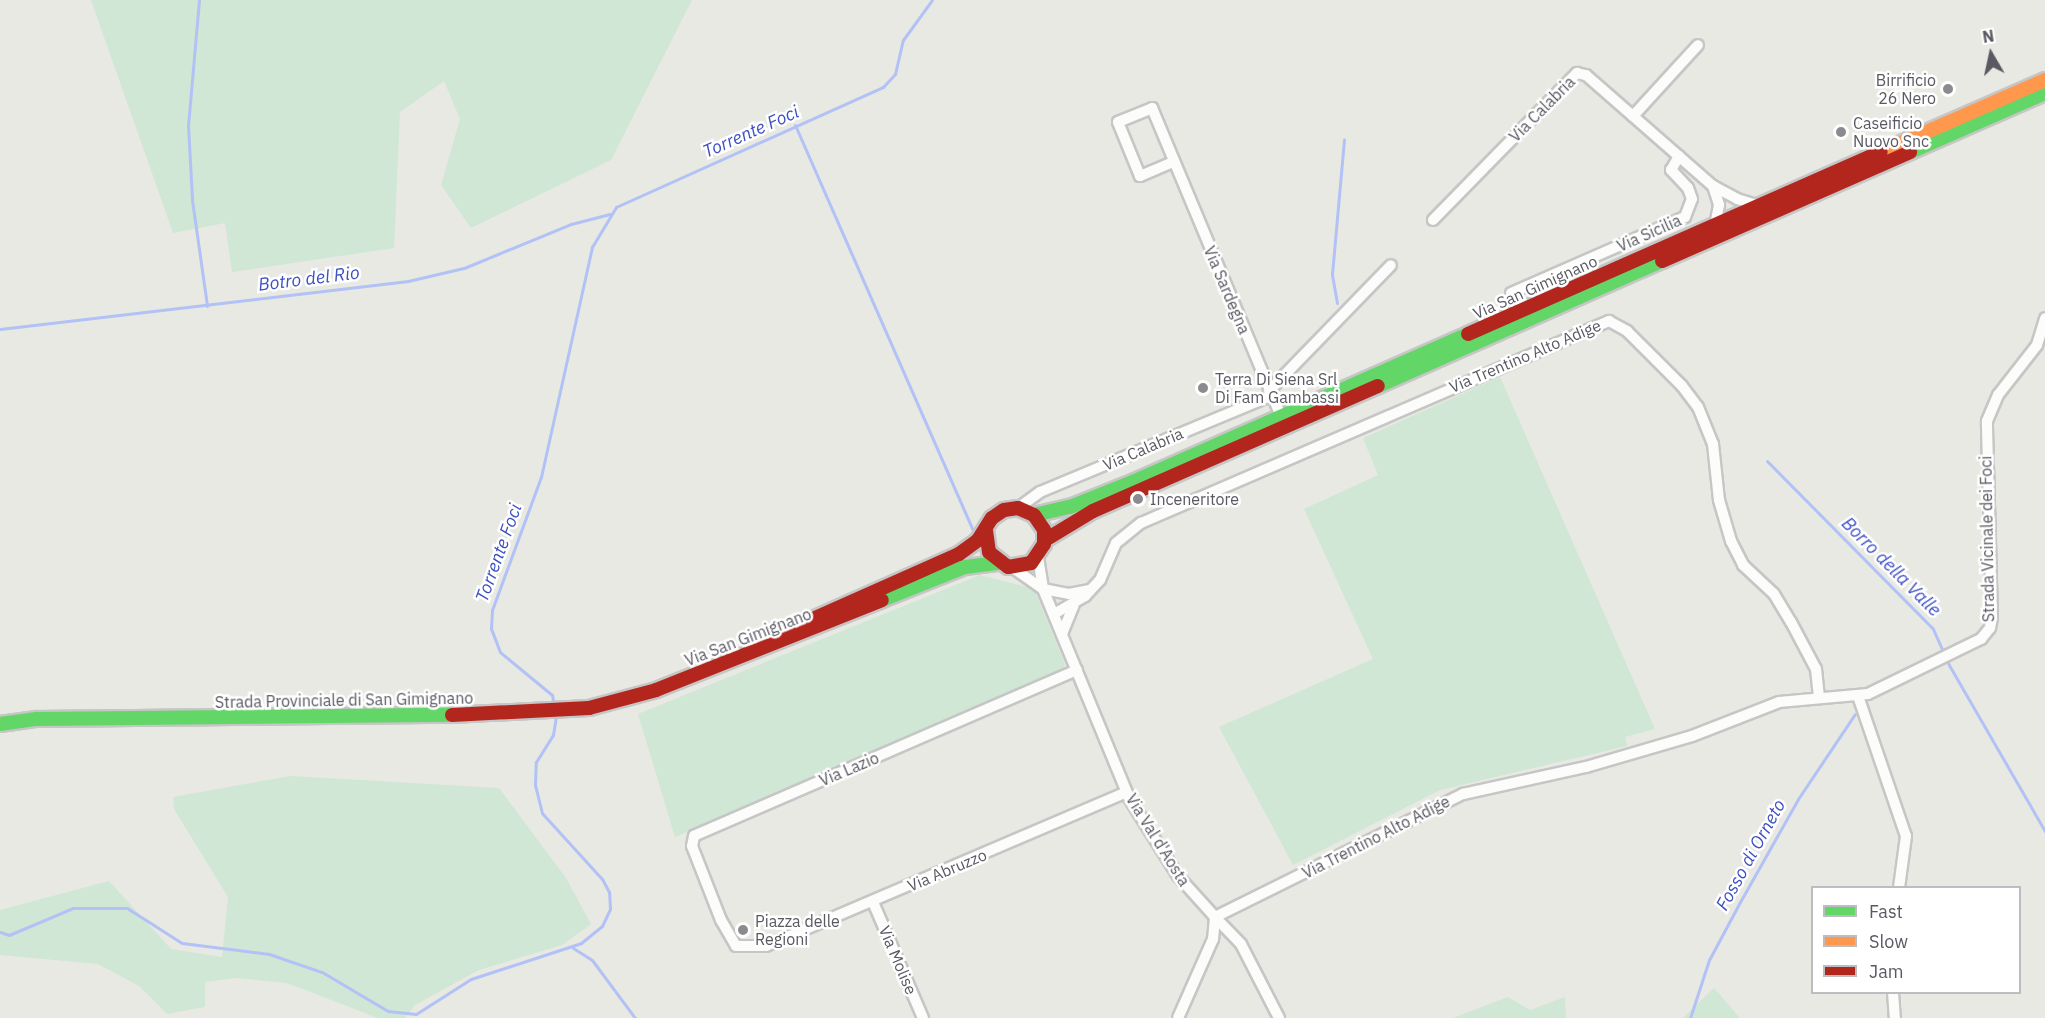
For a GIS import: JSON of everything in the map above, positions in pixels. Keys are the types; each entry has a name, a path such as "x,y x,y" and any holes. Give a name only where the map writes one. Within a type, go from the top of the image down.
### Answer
{"main road":[{"name":"Via San Gimignano","path":"1034,515 1079,504 2045,80"},
{"name":"Via San Gimignano","path":"1045,540 1093,511 2045,93"},
{"name":"Via San Gimignano","path":"684,679 958,554 986,531 998,513 1018,508"},
{"path":"1013,567 1027,565 1038,557 1045,540 1034,515 1018,508"},
{"path":"986,531 989,552 999,563"},
{"name":"Via San Gimignano","path":"684,679 958,569 999,563 1013,567"},
{"name":"Strada Provinciale di San Gimignano","path":"0,724 37,719 536,714 579,710 634,698 684,679"}],"street":[{"path":"1633,116 1698,45"},
{"name":"Via Calabria","path":"1433,220 1573,75 1586,75 1713,186 1737,199 1760,206"},
{"name":"Via Sardegna","path":"1173,162 1140,176 1118,122 1152,108 1281,417"},
{"name":"Via Sicilia","path":"1511,292 1685,217 1692,200 1688,188 1671,170 1679,156"},
{"path":"1713,186 1719,205 1715,226"},
{"name":"Via Calabria","path":"1018,508 1040,492 1270,393 1391,265"},
{"name":"Strada Vicinale dei Foci","path":"1858,696 1961,652 1981,639 1991,624 1985,451 1989,413 1998,394 2037,345 2045,318"},
{"name":"Via Trentino Alto Adige","path":"1062,634 1074,605 1091,590 1116,543 1142,523 1590,327 1611,321 1624,328 1652,355 1698,407 1712,439 1720,505 1729,536 1743,565 1774,594 1791,622 1816,669 1819,698"},
{"name":"Via Val d'Aosta","path":"1038,557 1043,589 1127,792 1178,876 1241,944 1279,1018"},
{"name":"Via Val d'Aosta","path":"1013,567 1043,589"},
{"path":"1043,589 1069,594 1091,590"},
{"path":"1052,610 1069,594"},
{"name":"Via Trentino Alto Adige","path":"1052,610 1074,605"},
{"name":"Via Lazio","path":"766,946 743,948 734,945 692,846 694,836 1077,670"},
{"path":"1858,696 1906,836 1899,886"},
{"name":"Via Trentino Alto Adige","path":"1215,918 1463,794 1579,769 1698,735 1775,703 1858,696"},
{"name":"Via Abruzzo","path":"766,946 1127,792"},
{"name":"Via Molise","path":"873,902 923,1018"},
{"path":"1178,1018 1213,939 1215,918"},
{"path":"1893,994 1895,1018"}],"green space":[{"path":"91,0 692,0 611,160 471,228 441,185 460,119 444,81 400,112 394,248 232,272 225,223 173,233"},
{"path":"1500,377 1655,729 1625,737 1627,746 1440,790 1293,865 1219,727 1373,659 1304,509 1378,475 1363,438"},
{"path":"980,575 1034,589 1065,664 1063,670 675,837 638,714"},
{"path":"290,776 499,788 566,878 591,924 562,945 479,970 415,1005 405,1018 378,1018 287,983 236,978 205,982 205,1007 167,1014 139,986 98,964 0,955 0,910 109,881 171,949 222,957 228,897 174,809 173,797"},
{"path":"1714,988 1740,1018 1683,1018"},
{"path":"1508,997 1530,1010 1565,997 1566,1018 1453,1018"}],"waterway":[{"path":"199,0 188,125 192,200 207,306"},
{"name":"Torrente Foci","path":"554,707 552,695 500,652 491,629 492,610 541,477 592,247 616,207 883,87 895,74 903,40 932,0"},
{"path":"795,125 973,531"},
{"path":"1337,303 1332,274 1344,140"},
{"name":"Botro del Rio","path":"0,329 408,281 464,268 571,224 610,214"},
{"name":"Borro della Valle","path":"1767,461 1933,629 1949,665 2045,831"},
{"name":"Fosso di Orneto","path":"1690,1018 1709,960 1740,902 1798,799 1855,714"},
{"name":"Torrente Foci","path":"0,932 9,935 73,908 127,908 182,943 269,954 322,972 388,1011 416,1014 471,979 581,943 602,926 610,909 609,892 602,879 542,813 535,785 536,762 553,735 556,716"},
{"path":"573,948 592,960 635,1018"}],"traffic: fast":[{"path":"1910,152 2045,93"},
{"path":"1378,386 1662,261"},
{"path":"1034,515 1070,507 1135,481 1468,334"},
{"path":"882,600 965,567 999,563"},
{"path":"0,724 37,719 452,715"}],"traffic: slow":[{"path":"1881,152 2045,80"}],"traffic: jam":[{"path":"1468,334 1881,152"},
{"path":"1662,261 1910,152"},
{"path":"1045,540 1093,511 1378,386"},
{"path":"786,631 959,554 978,540 992,518 1004,510 1018,508 1034,515 1044,530 1044,544 1031,563 1008,567 989,552 986,531"},
{"path":"452,715 589,708 656,690 882,600"}],"place":[{"name":"Birrificio 26 Nero","path":"1948,89"},
{"name":"Caseificio Nuovo Snc","path":"1841,132"},
{"name":"Terra Di Siena Srl Di Fam Gambassi","path":"1203,388"},
{"name":"Inceneritore","path":"1138,499"},
{"name":"Piazza delle Regioni","path":"743,930"}]}
